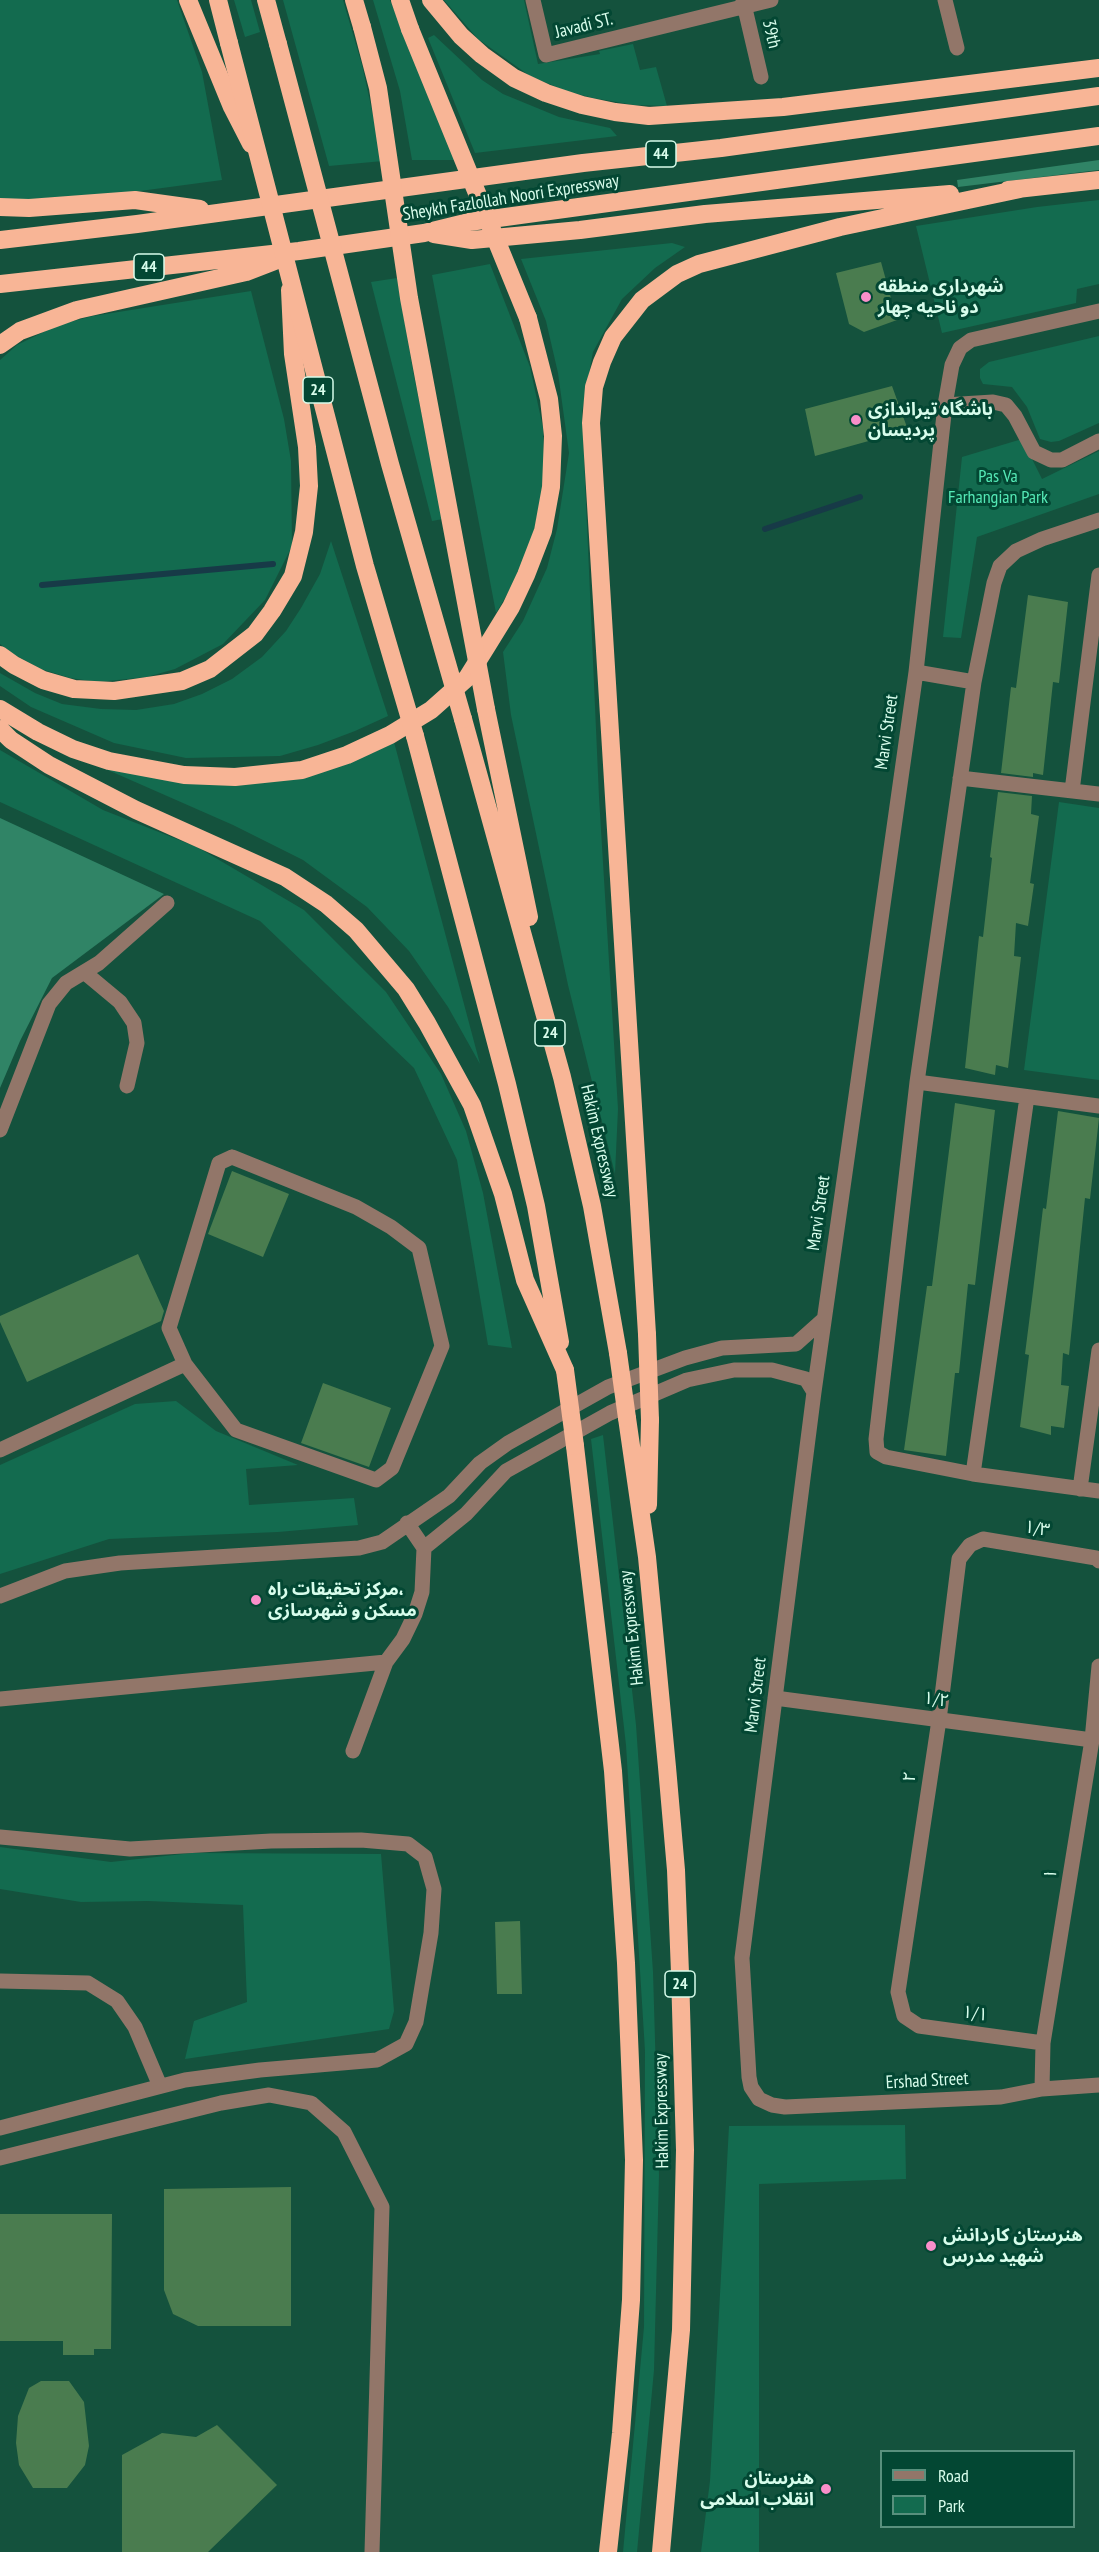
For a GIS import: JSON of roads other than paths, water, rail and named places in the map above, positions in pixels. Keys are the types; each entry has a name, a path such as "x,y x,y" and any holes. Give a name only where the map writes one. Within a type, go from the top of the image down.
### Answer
{"highway":[{"path":"188,0 232,107 261,163"},
{"name":"24","path":"218,0 290,283"},
{"name":"Hakim Expressway","path":"267,0 390,464 562,1077 592,1206 618,1353 646,1557 676,1870 685,2150 681,2330 661,2552"},
{"path":"354,0 378,88 409,298 486,709 562,1077"},
{"path":"0,709 38,732 73,749 109,761 184,775 235,777 302,770 347,755 390,735 431,710 467,678 516,597 543,531 551,487 553,436 546,388 528,318 400,0"},
{"path":"431,0 461,36 482,55 514,78 546,93 582,105 649,116 783,107 1099,68"},
{"name":"Sheykh Fazlollah Noori Expressway","path":"0,240 1099,96"},
{"name":"Sheykh Fazlollah Noori Expressway","path":"0,284 299,251 424,233 469,222 1099,136"},
{"path":"424,233 472,240 580,230 705,214 1020,189 1099,180"},
{"path":"646,1557 650,1420 647,1334 591,423 594,387 613,337 642,300 677,274 699,264 840,227 1020,189"},
{"path":"0,207 48,207 135,200 223,212"},
{"path":"0,345 20,331 77,310 246,272 299,251"},
{"path":"0,656 43,680 74,689 114,691 182,681 210,669 255,634 272,611 292,576 304,532 309,486 307,447 293,354 290,283"},
{"name":"Hakim Expressway","path":"290,283 365,566 416,736 507,1084 531,1184 565,1370 613,1771 632,2096 634,2160 631,2300 621,2433 608,2552"},
{"path":"0,729 11,740 49,765 116,800 285,878 326,904 356,930 406,989 472,1105 489,1149 525,1280 565,1370"}],"street":[{"name":"Javadi ST.","path":"533,0 546,55 744,3 771,0"},
{"path":"945,0 957,48"},
{"name":"39th","path":"744,3 761,77"},
{"name":"Marvi Street","path":"759,2099 749,2077 742,1958 824,1318 916,672 945,405 952,365 960,348 971,340 1099,311"},
{"path":"945,405 993,402 1006,405 1015,416 1034,452 1041,457 1062,460 1099,441"},
{"path":"1099,520 1042,539 1016,551 1005,559 994,583 974,682 917,1082 876,1447 877,1452 886,1457 973,1474 1099,1491"},
{"path":"1072,791 1099,575"},
{"path":"916,672 974,682"},
{"path":"960,778 1099,794"},
{"path":"0,1130 49,1004 66,983 99,963 167,903"},
{"path":"84,972 120,1002 134,1023 137,1044 127,1086"},
{"path":"917,1082 1099,1106"},
{"path":"973,1474 1027,1096"},
{"path":"232,1157 356,1207 391,1227 419,1248 442,1346 392,1468 376,1480 236,1430 185,1364 169,1328 219,1163 232,1157"},
{"path":"0,1596 65,1571 120,1563 358,1548 382,1542 407,1522 449,1496 480,1463 508,1443 608,1387 685,1358 722,1348 796,1344 824,1318"},
{"path":"1080,1489 1099,1350"},
{"path":"0,1450 185,1364"},
{"path":"424,1548 466,1514 506,1471 610,1413 687,1380 734,1370 772,1370 806,1379 814,1392"},
{"path":"449,1496 466,1514"},
{"path":"353,1751 386,1662 403,1639 422,1592 424,1548 407,1522"},
{"name":"۱/۳","path":"970,1545 983,1539 1096,1558 1099,1561"},
{"name":"۲","path":"904,2016 898,1992 939,1720 959,1559 970,1545"},
{"path":"0,1699 386,1662"},
{"name":"۱","path":"1042,2089 1043,2043 1092,1740 1099,1666"},
{"name":"۱/۲","path":"775,1698 1092,1740"},
{"path":"0,1837 130,1850 271,1841 361,1840 408,1844 425,1857 434,1889 431,1933 416,2022 406,2044 377,2060 260,2070 185,2080 0,2128"},
{"path":"0,1981 88,1983 117,2001 135,2027 160,2086"},
{"name":"۱/۱","path":"904,2016 919,2026 1043,2043"},
{"name":"Ershad Street","path":"759,2099 785,2107 1001,2097 1042,2089 1099,2085"},
{"path":"0,2158 221,2103 269,2095 311,2103 344,2132 382,2207 372,2552"}],"waterway":[{"path":"765,529 860,497"},
{"path":"42,585 273,564"}],"place":[{"name":"شهرداری منطقه دو ناحیه چهار","path":"866,297"},
{"name":"باشگاه تیراندازی پردیسان","path":"856,420"},
{"name":"مرکز تحقیقات راه، مسکن و شهرسازی","path":"256,1600"},
{"name":"هنرستان کاردانش شهید مدرس","path":"931,2246"},
{"name":"هنرستان انقلاب اسلامی","path":"826,2489"}],"park label":[{"name":"Pas Va Farhangian Park","path":"998,487"}]}
